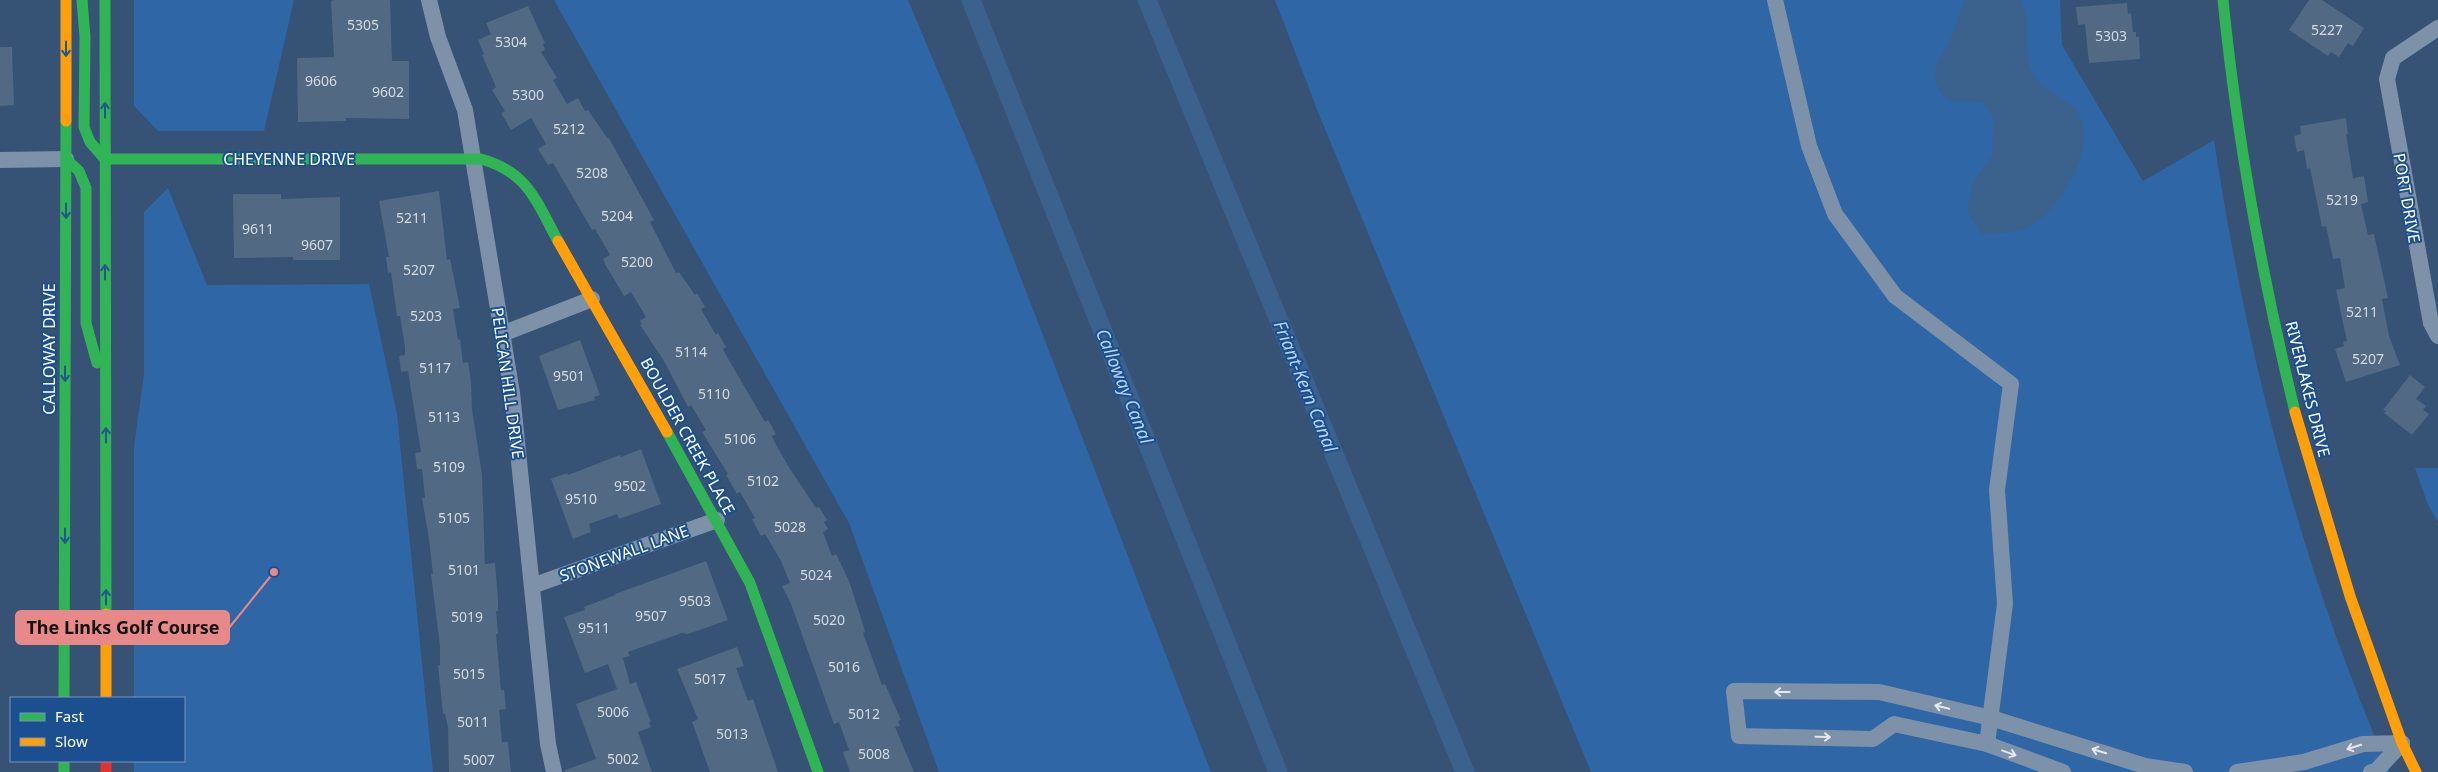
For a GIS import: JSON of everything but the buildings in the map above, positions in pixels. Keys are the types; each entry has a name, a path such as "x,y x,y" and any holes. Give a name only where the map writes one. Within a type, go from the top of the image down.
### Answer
{"main road":[{"name":"CALLOWAY DRIVE","path":"64,697 66,0"},
{"path":"82,0 85,37 84,127 90,142 105,159"},
{"path":"105,0 106,697"},
{"name":"RIVERLAKES DRIVE","path":"2223,0 2243,165 2280,356 2334,548 2402,743 2416,772"},
{"path":"66,159 79,172 86,188 86,323 106,391"},
{"name":"CHEYENNE DRIVE","path":"105,159 474,159"},
{"name":"BOULDER CREEK PLACE","path":"474,159 498,163 513,172 526,184 717,520 750,584 818,772"}],"street":[{"name":"PELICAN HILL DRIVE","path":"429,0 438,37 465,110 512,393 548,744 554,772"},
{"path":"1775,0 1809,146 1835,214 1895,296 2011,384 1997,490 2005,604 1986,744"},
{"name":"PORT DRIVE","path":"2438,28 2392,58 2387,79 2431,323 2438,336"},
{"path":"0,160 66,159"},
{"path":"502,334 592,299"},
{"name":"STONEWALL LANE","path":"532,586 717,520"},
{"path":"2063,772 1986,744 1894,724 1873,739 1739,736 1734,692 1879,692 1991,718 2145,769 2185,772"},
{"path":"1894,724 1896,696"},
{"path":"2237,772 2304,762 2363,744 2402,743"},
{"path":"2372,772 2376,771 2402,743"}],"shaded area":[{"path":"134,0 294,0 264,131 158,131 134,106"},
{"path":"554,0 908,0 979,169 1211,772 939,772 849,523"},
{"path":"1275,0 2060,0 2062,45 2143,181 2214,140 2243,302 2281,462 2304,541 2330,619 2390,772 1591,772 1320,117"},
{"path":"1965,0 2021,0 2026,18 2027,55 2033,74 2043,86 2070,104 2080,117 2083,131 2083,146 2073,177 2044,216 2033,225 2022,230 1981,234 1967,209 1973,183 1992,156 1994,118 1983,102 1956,101 1945,97 1936,82 1935,75 1936,68 1953,33"},
{"path":"168,188 207,285 369,284 397,414 433,772 134,772 134,762 185,762 185,697 134,697 134,446 144,374 144,212"},
{"path":"2415,468 2438,468 2438,522 2428,505"}],"waterway":[{"name":"Calloway Canal","path":"971,0 1278,772"},
{"name":"Friant-Kern Canal","path":"1147,0 1465,772"}],"traffic: fast":[{"path":"82,0 85,37 84,127 90,142 105,159 481,159 497,165 520,180 536,201 558,241"},
{"path":"105,0 106,614"},
{"path":"2223,0 2243,156 2252,208 2261,259 2295,412"},
{"path":"64,697 66,121"},
{"path":"66,159 79,171 86,188 86,323 97,363"},
{"path":"667,432 750,583 818,772"},
{"path":"64,762 64,772"}],"traffic: slow":[{"path":"66,0 66,121"},
{"path":"558,241 667,432"},
{"path":"2295,412 2350,596 2402,743 2416,772"},
{"path":"106,614 106,697"}],"traffic: jam":[{"path":"106,762 106,772"}],"place":[{"name":"The Links Golf Course","path":"274,572"}]}
